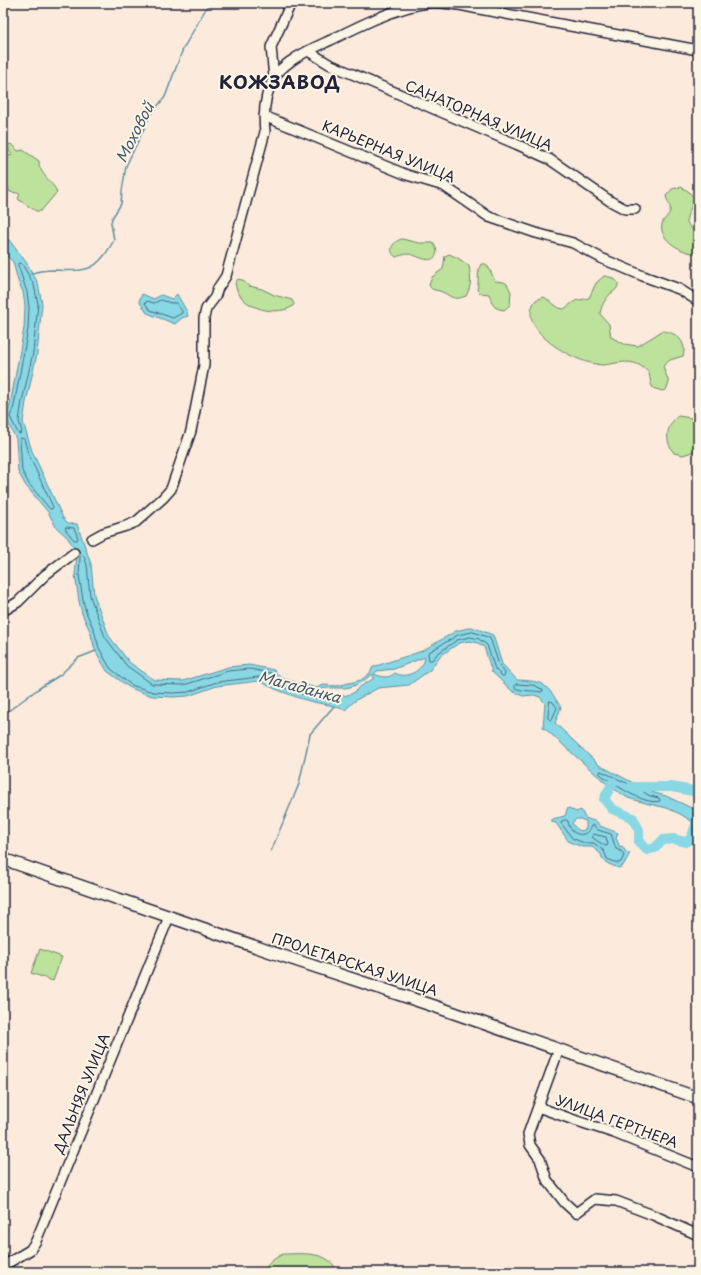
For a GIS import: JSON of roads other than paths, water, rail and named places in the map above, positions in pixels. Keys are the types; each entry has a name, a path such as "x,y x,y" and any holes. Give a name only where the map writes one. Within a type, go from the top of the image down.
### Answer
{"main road":[{"name":"ПРОЛЕТАРСКАЯ УЛИЦА","path":"3,859 698,1098"}],"street":[{"path":"274,78 271,47 292,3"},
{"path":"92,539 103,533 136,522 163,498 170,488 191,431 204,365 204,318 206,309 215,298 218,288 226,276 265,132 264,116 268,91 274,78 284,66 308,51 346,32 399,10 435,3 474,8 698,50"},
{"name":"САНАТОРНАЯ УЛИЦА","path":"308,51 335,67 549,159 580,181 625,209 635,209"},
{"name":"КАРЬЕРНАЯ УЛИЦА","path":"264,116 407,175 444,186 489,216 536,233 573,243 602,259 679,289 698,302"},
{"path":"3,611 18,602 45,575 74,553"},
{"name":"ДАЛЬНЯЯ УЛИЦА","path":"3,1266 30,1250 36,1241 169,917"},
{"name":"УЛИЦА ГЕРТНЕРА","path":"559,1049 538,1107 577,1122 614,1133 698,1167"},
{"path":"538,1107 528,1134 530,1145 540,1158 547,1180 565,1203 576,1213 595,1199 616,1201 653,1215 698,1235"}],"water":[{"path":"3,238 9,240 26,262 38,283 42,304 37,354 23,422 32,451 63,518 68,523 77,524 91,564 94,595 109,636 130,663 155,680 183,681 228,667 249,665 274,670 281,678 316,688 324,685 337,686 361,680 370,673 373,667 422,651 456,631 472,627 493,635 502,664 517,680 534,681 544,685 552,693 561,707 555,723 599,765 651,792 666,796 698,811 698,825 667,808 628,798 609,786 543,727 545,703 540,697 534,695 523,696 512,691 492,672 484,647 478,643 469,641 459,643 439,657 430,670 409,685 378,688 356,700 345,710 299,698 259,681 217,686 188,696 152,696 130,688 107,671 95,650 90,631 82,614 75,575 77,554 67,537 56,527 48,512 26,486 18,472 16,439 5,417 10,405 24,328 25,306 23,292 18,281 13,262 3,252","holes":["425,657 424,662 418,670 409,674 399,675 395,673 385,677 374,674 377,671 394,669","372,674 374,678 352,694 337,696 318,691 325,688 346,688 353,686"]},
{"path":"142,294 154,299 161,295 172,299 177,294 187,311 188,316 182,318 175,324 147,313 139,301"},
{"path":"569,808 576,812 581,810 585,818 597,822 600,826 618,833 616,838 620,847 622,846 626,852 630,853 623,866 619,868 607,863 603,860 601,854 592,847 583,847 569,842 556,823 552,822 552,819 565,816 567,809","holes":["576,819 586,821 586,829 582,831 578,830 572,823"]}],"waterway":[{"name":"Моховой","path":"31,274 46,270 84,269 91,267 103,258 114,240 111,223 112,218 121,204 126,166 151,114 165,97 183,49 209,3"},
{"path":"3,715 60,675 78,658 96,651"},
{"path":"271,851 299,784 310,734 334,706"},
{"path":"613,782 604,799 612,809 633,818 639,830 639,842 647,850 655,848 663,840 674,839 685,842 691,839 698,818 692,815"},
{"name":"Магаданка","path":"631,787 672,787 698,792"}],"district":[{"name":"КОЖЗАВОД","path":"280,81"}]}
